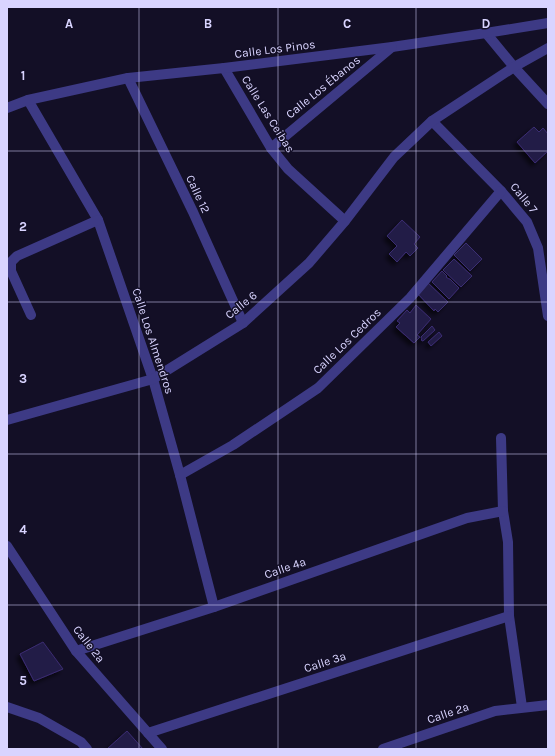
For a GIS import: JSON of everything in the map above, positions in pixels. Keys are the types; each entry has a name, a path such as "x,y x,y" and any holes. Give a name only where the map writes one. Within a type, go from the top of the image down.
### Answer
{"street":[{"name":"Calle Los Pinos","path":"7,108 28,100 128,78 224,68 392,47 548,23"},
{"path":"486,33 514,67 548,104"},
{"name":"Calle Los Ébanos","path":"271,148 392,47"},
{"name":"Calle 6","path":"7,420 153,379 243,322 309,263 345,221 394,157 432,122 514,67 548,48"},
{"name":"Calle Las Ceibas","path":"224,68 271,148 288,170 345,221"},
{"name":"Calle 12","path":"128,78 193,212 243,322"},
{"name":"Calle Los Almendros","path":"28,100 98,220 153,379 180,475 214,607"},
{"name":"Calle 7","path":"432,122 501,191 527,222 538,248 548,316"},
{"name":"Calle Los Cedros","path":"180,475 233,445 318,388 410,298 501,191"},
{"path":"31,315 11,271 11,262 17,256 98,220"},
{"path":"501,438 503,511 508,542 509,616 522,707"},
{"name":"Calle 4ª","path":"76,651 214,607 467,518 503,511"},
{"name":"Calle 2ª","path":"7,546 76,651 162,749"},
{"name":"Calle 3ª","path":"148,733 509,616"},
{"name":"Calle 2ª","path":"383,749 495,711 548,705"},
{"path":"7,706 40,718 82,742 87,749"}],"building":[{"path":"534,127 539,132 543,128 548,134 548,151 535,163 517,142"},
{"path":"402,220 420,237 414,244 418,248 410,256 406,252 397,262 389,254 397,246 387,236"},
{"path":"466,243 482,259 470,271 454,255"},
{"path":"454,259 472,276 461,287 443,270"},
{"path":"442,271 447,276 446,277 459,288 449,299 432,282"},
{"path":"428,283 448,302 438,312 435,309 434,311 417,293"},
{"path":"416,305 431,319 417,335 420,337 414,343 396,327 400,323 397,321 407,310 410,313"},
{"path":"432,326 435,330 423,341 421,340 421,337"},
{"path":"439,332 442,336 431,346 428,342"},
{"path":"43,642 63,669 34,681 20,654"},
{"path":"127,731 143,749 107,749"}]}
